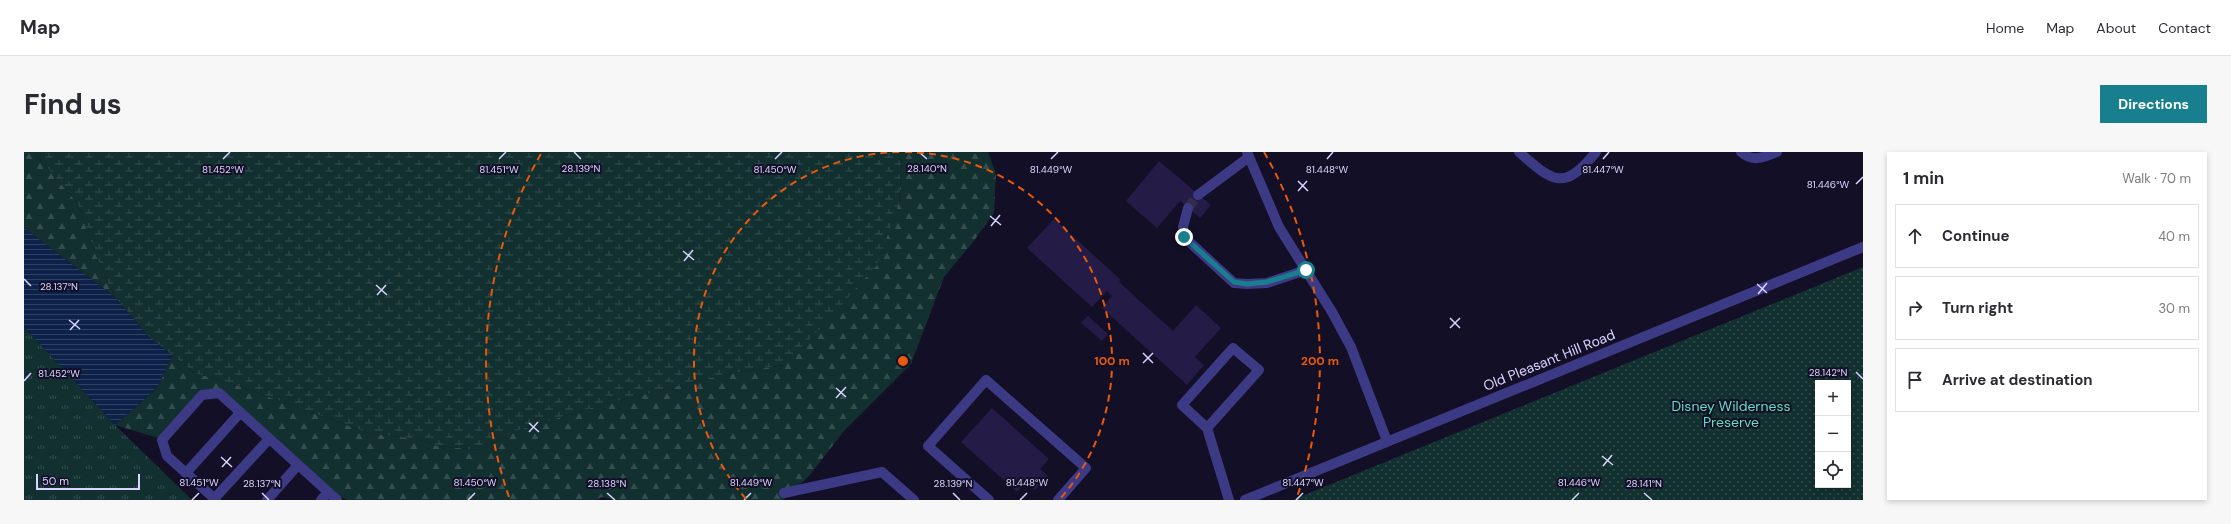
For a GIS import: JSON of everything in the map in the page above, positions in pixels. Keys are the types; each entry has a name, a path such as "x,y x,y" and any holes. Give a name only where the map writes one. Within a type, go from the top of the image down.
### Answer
{"street":[{"path":"1520,152 1554,179 1565,179 1573,174 1596,152"},
{"path":"1741,152 1748,158 1777,152"},
{"path":"1198,194 1248,154 1279,227 1351,347 1387,441"},
{"path":"1188,208 1183,227 1184,237 1234,282 1247,284 1267,282 1306,270"},
{"name":"Old Pleasant Hill Road","path":"1245,500 1863,247"},
{"path":"1208,428 1259,370 1233,348 1182,405 1208,428 1229,500"},
{"path":"989,500 928,446 986,380 1086,468 1058,500"},
{"path":"269,438 215,499 167,456 162,440 202,395 219,393 240,413 269,438 337,500"},
{"path":"186,473 240,413"},
{"path":"267,500 298,465"},
{"path":"784,493 882,472 914,500"},
{"path":"321,500 328,492"}],"green space":[{"path":"24,152 34,152 78,204 94,251 115,297 24,228"},
{"path":"34,152 902,152 899,203 877,265 821,328 783,365 722,375 594,407 515,431 480,450 438,446 417,439 369,433 236,385 195,373 149,337 115,297 94,251 78,204"},
{"path":"902,152 988,152 996,174 994,213 973,242 944,277 911,364 844,431 809,476 783,500 614,500 602,497 596,500 347,500 332,493 231,400 211,395 181,412 158,438 115,425 146,398 159,384 172,355 195,373 236,385 369,433 417,439 438,446 480,450 515,431 594,407 722,375 783,365 899,203"},
{"name":"Disney Wilderness Preserve","path":"1863,267 1863,500 1292,500"},
{"path":"24,327 115,425 192,500 24,500"}],"water":[{"path":"24,228 115,297 149,337 172,355 159,384 146,398 115,425 24,327"}],"building":[{"path":"1159,161 1211,205 1200,218 1180,201 1157,228 1126,201"},
{"path":"1054,219 1121,280 1119,282 1173,331 1196,305 1221,328 1195,357 1204,365 1187,385 1102,308 1112,296 1107,291 1092,307 1027,248"},
{"path":"1088,316 1108,334 1102,341 1081,323"},
{"path":"992,408 1049,459 1040,469 1048,476 1035,490 1026,482 1017,492 961,442"}],"tunnel":[{"path":"1188,208 1198,195"}],"route":[{"path":"1184,237 1234,282 1247,284 1276,281 1306,270"}]}
